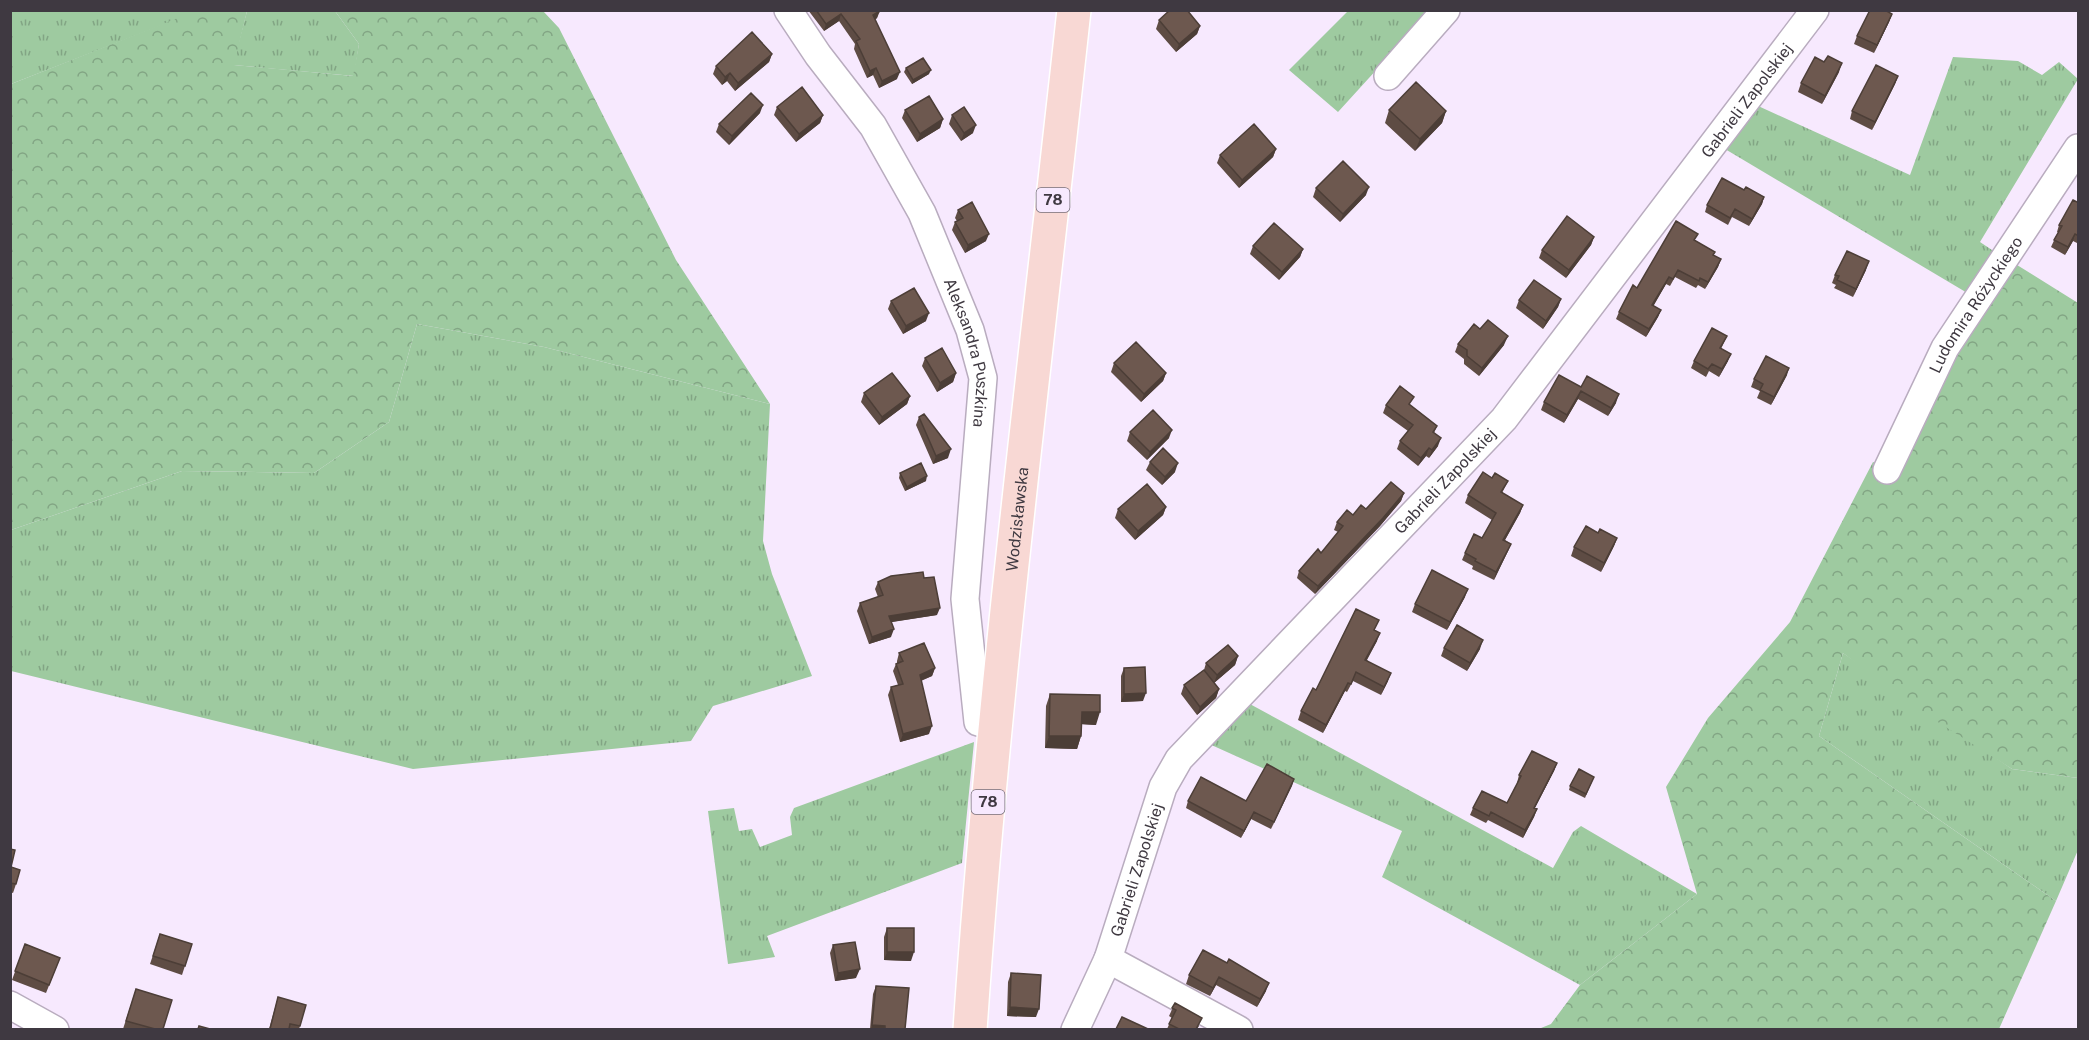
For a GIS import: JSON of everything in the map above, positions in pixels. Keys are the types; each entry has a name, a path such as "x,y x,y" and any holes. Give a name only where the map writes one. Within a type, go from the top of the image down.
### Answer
{"main road":[{"name":"Wodzisławska","path":"970,1029 996,724 1074,10"}],"street":[{"name":"Aleksandra Puszkina","path":"788,10 818,55 873,126 922,213 978,354 983,378 965,599 978,722 996,724"},
{"path":"1388,76 1446,10"},
{"name":"Gabrieli Zapolskiej","path":"1075,1029 1108,959 1163,787 1179,759 1504,419 1815,10"},
{"name":"Ludomira Różyckiego","path":"1887,470 1945,348 2079,148"},
{"path":"1108,959 1239,1029"},
{"path":"10,1005 55,1029"}],"green space":[{"path":"198,10 247,11 234,65 353,76 359,44 335,11 543,11 559,28 676,260 770,404 544,347 417,324 389,422 314,473 182,471 11,530 11,84"},
{"path":"11,11 198,11 11,84"},
{"path":"247,11 335,11 359,44 354,76 233,65"},
{"path":"1348,11 1430,11 1338,112 1289,70"},
{"path":"1953,57 2018,61 2042,75 2059,62 2078,79 1980,242 1998,254 1969,294 1725,149 1756,105 1910,175"},
{"path":"2009,260 2078,303 2078,778 2012,769 1911,705 1843,653 1819,736 2056,901 1999,1029 1536,1030 1551,1024 1580,985 1697,894 1666,787 1708,718 1790,622 1873,462 1895,469 1951,347"},
{"path":"417,324 544,347 770,404 763,541 772,574 812,676 713,706 691,741 413,769 11,671 11,530 182,471 314,473 389,422"},
{"path":"1843,653 2012,769 2078,778 2078,850 2056,901 1819,736"},
{"path":"1248,703 1553,868 1573,832 1581,826 1697,894 1580,985 1382,877 1402,831 1207,743"},
{"path":"974,742 962,863 767,936 775,957 728,964 708,811 734,808 739,831 752,829 760,847 792,835 790,817 794,808"}],"building":[{"path":"816,10 879,10 873,15 900,72 882,81 876,68 870,71 856,41 860,39 841,14 826,24"},
{"path":"1170,10 1187,10 1200,26 1179,44 1159,20"},
{"path":"1870,10 1885,10 1892,14 1877,45 1857,36"},
{"path":"752,32 772,54 738,83 730,73 725,77 716,66"},
{"path":"1828,56 1842,63 1825,96 1801,83 1815,57 1824,62"},
{"path":"923,58 931,70 913,80 906,68"},
{"path":"1876,65 1898,76 1875,122 1852,111"},
{"path":"1416,82 1446,111 1420,139 1389,110"},
{"path":"802,87 823,115 799,134 777,107"},
{"path":"751,93 763,105 732,136 719,124"},
{"path":"929,96 943,119 920,134 905,110"},
{"path":"964,107 976,125 964,133 952,115"},
{"path":"1254,124 1276,149 1242,180 1220,155"},
{"path":"1343,161 1369,187 1343,214 1316,188"},
{"path":"1722,178 1744,190 1746,187 1764,197 1752,219 1735,209 1730,218 1707,205"},
{"path":"2073,200 2079,203 2079,236 2075,234 2068,247 2054,240 2062,226 2059,225"},
{"path":"972,202 989,234 968,245 955,222 963,218 958,210"},
{"path":"1567,216 1594,237 1569,270 1542,250"},
{"path":"1676,221 1698,234 1694,240 1715,252 1713,255 1721,259 1708,282 1700,278 1699,281 1678,270 1673,279 1669,277 1652,305 1661,310 1649,329 1619,312 1633,285 1637,288"},
{"path":"1274,223 1303,249 1282,272 1253,246"},
{"path":"1847,251 1869,261 1856,289 1837,280 1839,276 1835,275"},
{"path":"1534,280 1561,299 1546,321 1519,300"},
{"path":"914,288 929,313 906,326 891,301"},
{"path":"1488,320 1508,336 1482,368 1467,356 1467,350 1458,344 1474,324 1480,329"},
{"path":"1712,328 1727,336 1720,348 1731,354 1722,369 1712,364 1708,369 1694,361"},
{"path":"1136,342 1166,373 1144,394 1114,363"},
{"path":"942,348 956,373 940,383 925,358"},
{"path":"1766,356 1789,368 1774,397 1760,390 1763,384 1754,379"},
{"path":"892,373 910,396 882,417 864,393"},
{"path":"1559,375 1581,387 1587,376 1619,394 1611,408 1581,391 1567,415 1544,402"},
{"path":"1400,386 1414,397 1409,404 1437,426 1433,432 1441,438 1432,450 1429,448 1421,458 1400,441 1413,425 1386,405"},
{"path":"1153,410 1172,430 1150,452 1130,432"},
{"path":"924,414 951,449 936,456 919,417"},
{"path":"1163,448 1178,463 1165,477 1150,462"},
{"path":"921,463 927,476 907,487 900,473"},
{"path":"1483,472 1492,478 1495,473 1508,481 1501,492 1523,505 1503,540 1511,544 1496,572 1465,553 1474,534 1482,538 1496,513 1468,495"},
{"path":"1391,482 1404,493 1318,586 1299,571 1318,549 1321,553 1343,526 1337,522 1347,510 1353,515 1361,505 1366,509"},
{"path":"1147,484 1166,507 1138,531 1118,509"},
{"path":"1586,526 1598,533 1600,529 1617,538 1604,563 1574,547"},
{"path":"1432,570 1468,589 1450,622 1415,604"},
{"path":"923,572 924,578 934,577 940,608 889,616 894,629 872,637 860,603 883,595 878,582 891,576"},
{"path":"1356,609 1379,620 1374,630 1380,633 1365,660 1391,673 1384,687 1356,672 1326,725 1301,711 1313,688 1316,690"},
{"path":"1457,625 1483,640 1470,663 1444,648"},
{"path":"924,643 935,668 920,675 932,726 903,734 891,687 903,684 896,664 903,661 899,653"},
{"path":"1228,645 1238,656 1217,675 1206,663"},
{"path":"1145,667 1146,693 1124,694 1124,668"},
{"path":"1204,670 1219,689 1200,707 1184,685"},
{"path":"1050,694 1100,695 1100,712 1082,712 1081,736 1049,736"},
{"path":"1532,751 1557,763 1525,830 1491,812 1489,816 1473,808 1482,791 1507,803"},
{"path":"1267,764 1294,779 1274,822 1254,812 1244,831 1188,801 1201,777 1246,801"},
{"path":"1579,769 1594,777 1586,794 1570,786"},
{"path":"10,849 15,850 11,867 20,870 16,884 10,883"},
{"path":"887,928 914,928 914,952 887,952"},
{"path":"160,934 192,944 185,966 153,956"},
{"path":"855,942 860,969 838,973 833,945"},
{"path":"25,944 60,958 49,985 15,971"},
{"path":"1203,950 1227,963 1229,959 1269,983 1260,999 1219,977 1213,988 1189,975"},
{"path":"1011,973 1041,975 1039,1009 1010,1007"},
{"path":"876,986 909,988 905,1029 885,1029 885,1026 872,1025"},
{"path":"136,989 172,1000 163,1029 126,1021"},
{"path":"278,997 306,1005 300,1026 290,1024 289,1029 270,1029"},
{"path":"1175,1003 1202,1018 1196,1029 1179,1029 1169,1024 1176,1010 1172,1008"},
{"path":"1122,1017 1148,1029 1116,1029"}]}
